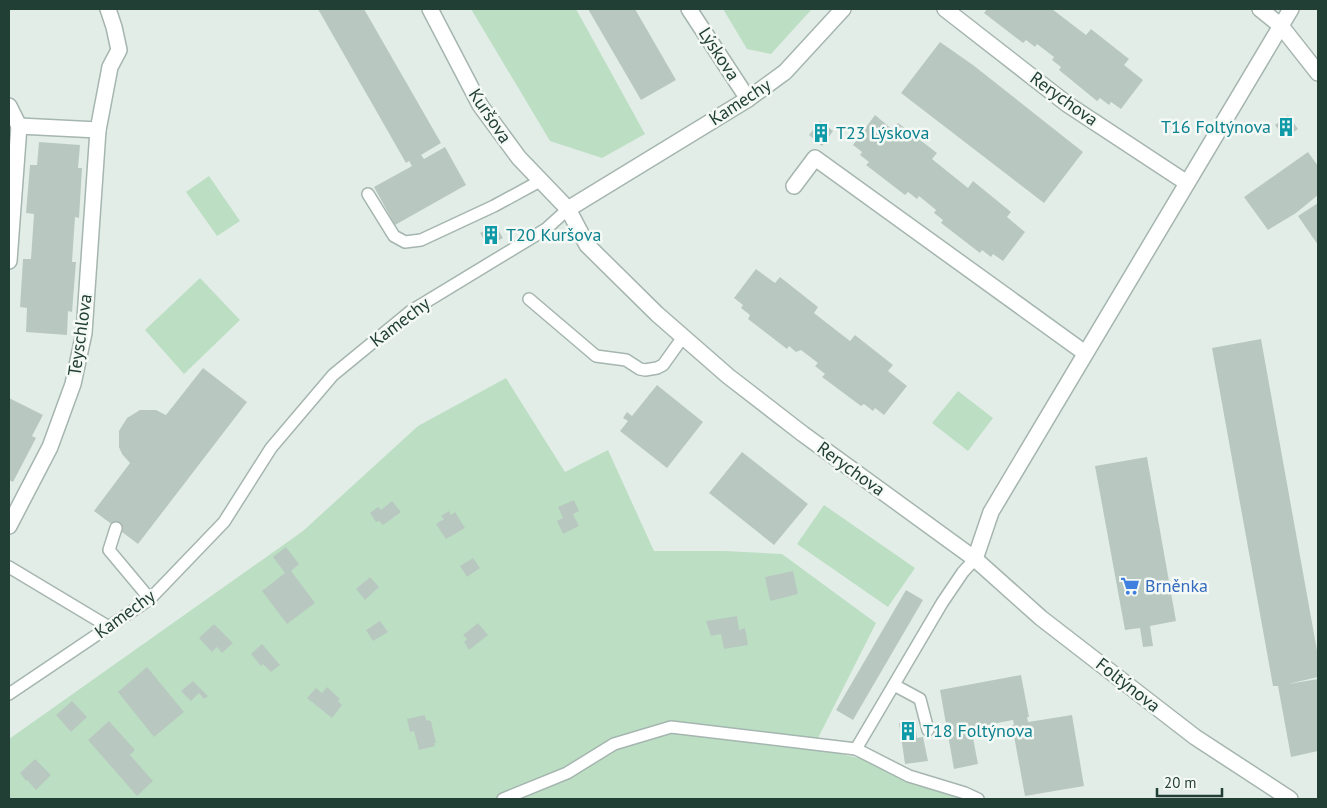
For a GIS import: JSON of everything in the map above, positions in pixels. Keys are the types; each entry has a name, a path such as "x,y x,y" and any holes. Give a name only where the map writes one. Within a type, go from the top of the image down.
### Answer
{"street":[{"name":"Teyschlova","path":"9,526 50,447 73,384 84,334 98,130 110,67 119,50 108,9"},
{"name":"Kuršova","path":"430,9 480,105 523,164 568,209"},
{"name":"Lýskova","path":"689,9 748,99"},
{"name":"Kamechy","path":"568,209 748,99 785,72 843,9"},
{"name":"Rerychova","path":"945,9 1067,104 1187,182"},
{"path":"1260,9 1281,26 1318,73"},
{"path":"974,559 991,512 1290,9"},
{"path":"9,106 19,126 9,261"},
{"path":"19,126 98,130"},
{"path":"794,186 816,158 1085,353"},
{"name":"Rerychova","path":"568,209 587,245 657,314 728,376 803,434 974,559"},
{"name":"Foltýnova","path":"974,559 1041,618 1195,737 1290,799"}],"lane":[{"path":"368,194 394,236 405,242 421,240 494,206 540,181"},
{"name":"Kamechy","path":"9,694 150,599 224,522 271,448 333,375 412,311 546,229 568,209"},
{"path":"529,300 596,356 626,360 640,369 657,368 663,365 683,337"},
{"path":"116,528 109,550 150,599"},
{"path":"856,749 942,603 962,572 974,559"},
{"path":"9,567 108,626"},
{"path":"894,685 920,699 928,730"},
{"path":"503,799 568,773 614,744 671,727 856,749 908,776 966,793 978,799"}],"green space":[{"path":"471,9 576,9 645,134 602,158 550,141"},
{"path":"723,9 812,9 771,54 747,49"},
{"path":"209,176 240,221 217,236 186,192"},
{"path":"200,278 240,320 184,374 145,330"},
{"path":"506,378 565,472 608,450 654,551 725,551 782,554 876,623 813,748 859,758 962,799 9,799 9,739 303,531 418,426"},
{"path":"958,391 993,418 968,451 932,423"},
{"path":"824,505 915,568 888,607 797,544"}],"building":[{"path":"318,9 364,9 441,143 421,155 424,159 445,147 466,185 395,225 374,187 412,166 409,161 406,163"},
{"path":"588,9 635,9 676,80 641,100"},
{"path":"987,9 1052,9 1086,35 1091,29 1129,59 1124,65 1143,80 1121,109 1111,102 1109,105 1100,98 1097,101 1059,70 1061,67 1052,60 1054,57 1037,44 1035,47 1026,40 1023,43 984,13"},
{"path":"940,42 973,65 1083,152 1044,203 901,93"},
{"path":"875,115 893,130 898,123 937,153 932,159 968,188 973,181 1011,212 1007,217 1025,232 1003,261 993,254 991,257 982,250 980,253 941,223 943,220 934,213 936,210 919,196 917,199 908,192 905,195 866,165 869,162 860,155 862,152 853,145"},
{"name":"T16 Foltýnova","path":"1288,115 1298,129 1285,138 1275,125"},
{"name":"T23 Lýskova","path":"820,121 833,131 822,146 809,135"},
{"path":"39,142 80,145 78,168 82,168 79,218 75,217 72,262 76,262 72,312 68,311 67,335 26,332 27,308 20,307 23,259 31,259 34,214 26,213 30,165 37,165"},
{"path":"1308,152 1318,166 1318,195 1296,213 1268,230 1244,197"},
{"path":"1318,203 1318,245 1298,216"},
{"name":"T20 Kuršova","path":"495,225 503,238 488,246 480,233"},
{"path":"756,269 775,283 780,277 818,307 814,313 850,341 855,335 893,365 888,371 907,386 884,415 875,408 873,411 864,404 861,406 822,377 825,374 815,366 818,363 801,350 796,352 789,346 787,349 748,319 750,315 741,308 743,305 734,298"},
{"path":"1261,339 1318,656 1318,677 1288,684 1318,679 1318,751 1291,757 1278,686 1273,686 1212,348"},
{"path":"203,368 247,402 138,544 94,511 130,463 119,447 119,431 127,418 140,410 156,410 166,415"},
{"path":"657,385 703,422 667,468 620,431 628,421 623,418 627,412 632,416"},
{"path":"9,398 43,415 32,436 36,438 13,482 9,480"},
{"path":"742,452 808,504 774,545 709,493"},
{"path":"1147,457 1176,621 1150,626 1153,646 1143,647 1140,628 1125,630 1095,466"},
{"path":"574,500 579,511 573,514 579,526 563,534 557,521 563,518 558,507"},
{"path":"392,501 401,512 383,525 379,521 376,522 370,513 378,507 381,510"},
{"path":"449,511 451,515 455,512 465,528 446,539 436,524 444,519 441,516"},
{"path":"286,547 299,564 291,571 315,603 287,624 262,591 285,573 273,557"},
{"path":"473,558 480,568 467,577 460,566"},
{"path":"793,571 798,594 770,601 765,577"},
{"path":"370,577 379,587 365,600 356,589"},
{"path":"906,590 923,600 853,720 836,710"},
{"path":"737,616 739,630 745,628 748,645 724,649 721,634 711,636 706,621"},
{"path":"380,621 388,632 373,641 366,630"},
{"path":"478,623 488,635 469,650 464,642 467,639 463,635"},
{"path":"214,624 233,643 222,653 217,647 212,652 199,638"},
{"path":"262,644 280,665 271,672 263,664 261,666 251,654"},
{"path":"147,667 184,712 154,737 118,692"},
{"path":"1021,675 1029,717 1027,717 1028,722 1072,715 1084,786 1025,796 1012,725 1014,725 1013,720 971,728 978,764 954,769 940,690"},
{"path":"193,681 208,696 204,699 199,693 191,701 181,691"},
{"path":"327,687 340,699 338,701 342,705 332,718 307,698 316,688 322,693"},
{"path":"72,701 87,717 71,732 56,715"},
{"path":"425,715 426,720 431,721 436,743 434,743 435,746 419,750 414,731 410,732 407,719"},
{"path":"109,721 135,750 130,755 153,781 137,796 88,740"},
{"path":"915,722 917,738 923,737 928,761 905,764 899,723"},
{"path":"35,759 51,775 36,790 20,773"}],"place":[{"name":"T16 Foltýnova","path":"1286,127"},
{"name":"T23 Lýskova","path":"821,133"},
{"name":"T20 Kuršova","path":"491,235"},
{"name":"Brněnka","path":"1130,586"},
{"name":"T18 Foltýnova","path":"908,731"}]}
